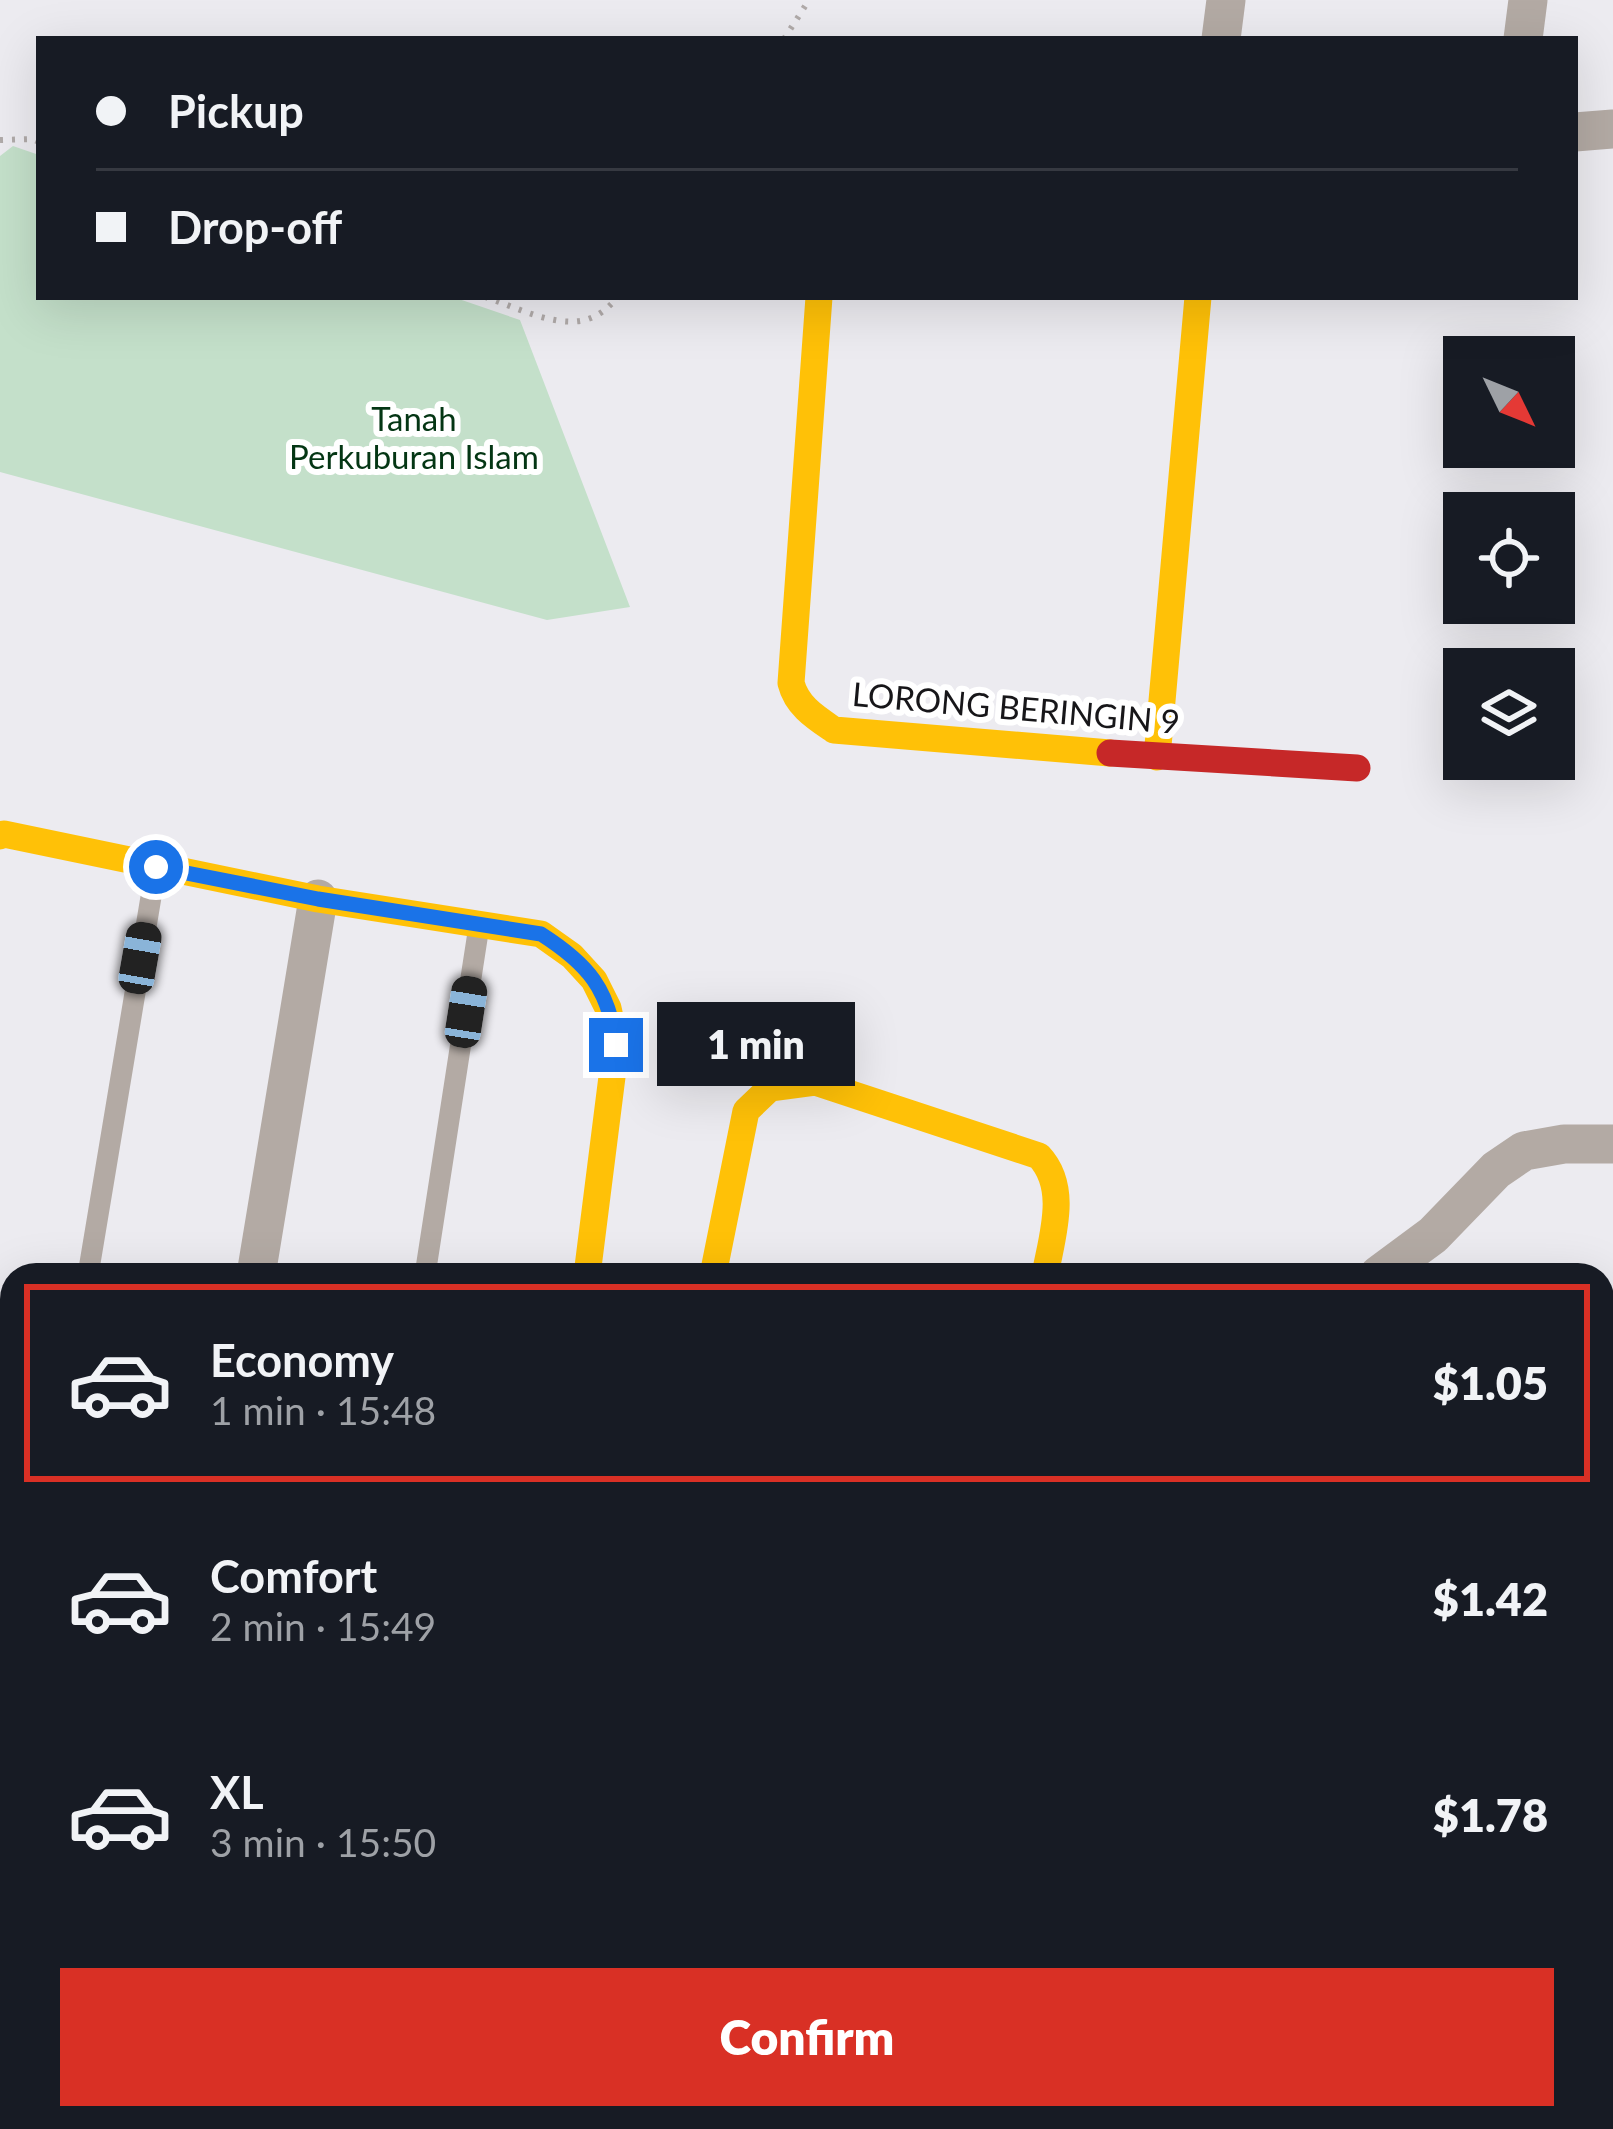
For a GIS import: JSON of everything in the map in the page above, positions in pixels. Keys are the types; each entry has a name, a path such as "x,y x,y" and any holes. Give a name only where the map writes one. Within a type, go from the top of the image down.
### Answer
{"street":[{"path":"1222,36 1226,0"},
{"path":"1523,36 1528,0"},
{"path":"1578,133 1613,129"},
{"name":"LORONG BERINGIN 9","path":"819,300 792,661 793,695 808,713 834,730 1357,768"},
{"path":"1157,757 1198,300"},
{"path":"0,836 318,899 541,934 568,951 604,992 616,1045 589,1263"},
{"path":"258,1263 318,899"},
{"path":"714,1263 746,1111 770,1088 814,1082 1041,1157 1051,1170 1057,1202 1047,1263"},
{"path":"1395,1263 1433,1235 1496,1170 1524,1150 1613,1144"}],"lane":[{"path":"90,1263 156,867"},
{"path":"427,1263 479,925"}],"path":[{"path":"786,36 809,0"},
{"path":"0,140 36,141"},
{"path":"494,300 573,322 595,317 615,300"}],"green space":[{"name":"Tanah Perkuburan Islam","path":"13,146 36,154 36,300 462,300 520,320 630,607 547,620 0,472 0,156"}],"traffic: slow":[{"path":"819,300 791,683 798,698 834,730 1110,753"},
{"path":"1157,757 1198,300"},
{"path":"0,836 318,899 541,934 572,956 594,980 608,1008 616,1045 589,1263"},
{"path":"715,1263 746,1111 770,1088 815,1082 1039,1156 1056,1197 1047,1263"}],"traffic: jam":[{"path":"1110,753 1357,768"}],"route":[{"path":"156,867 318,899 541,934 568,951 604,992 616,1045"}]}
